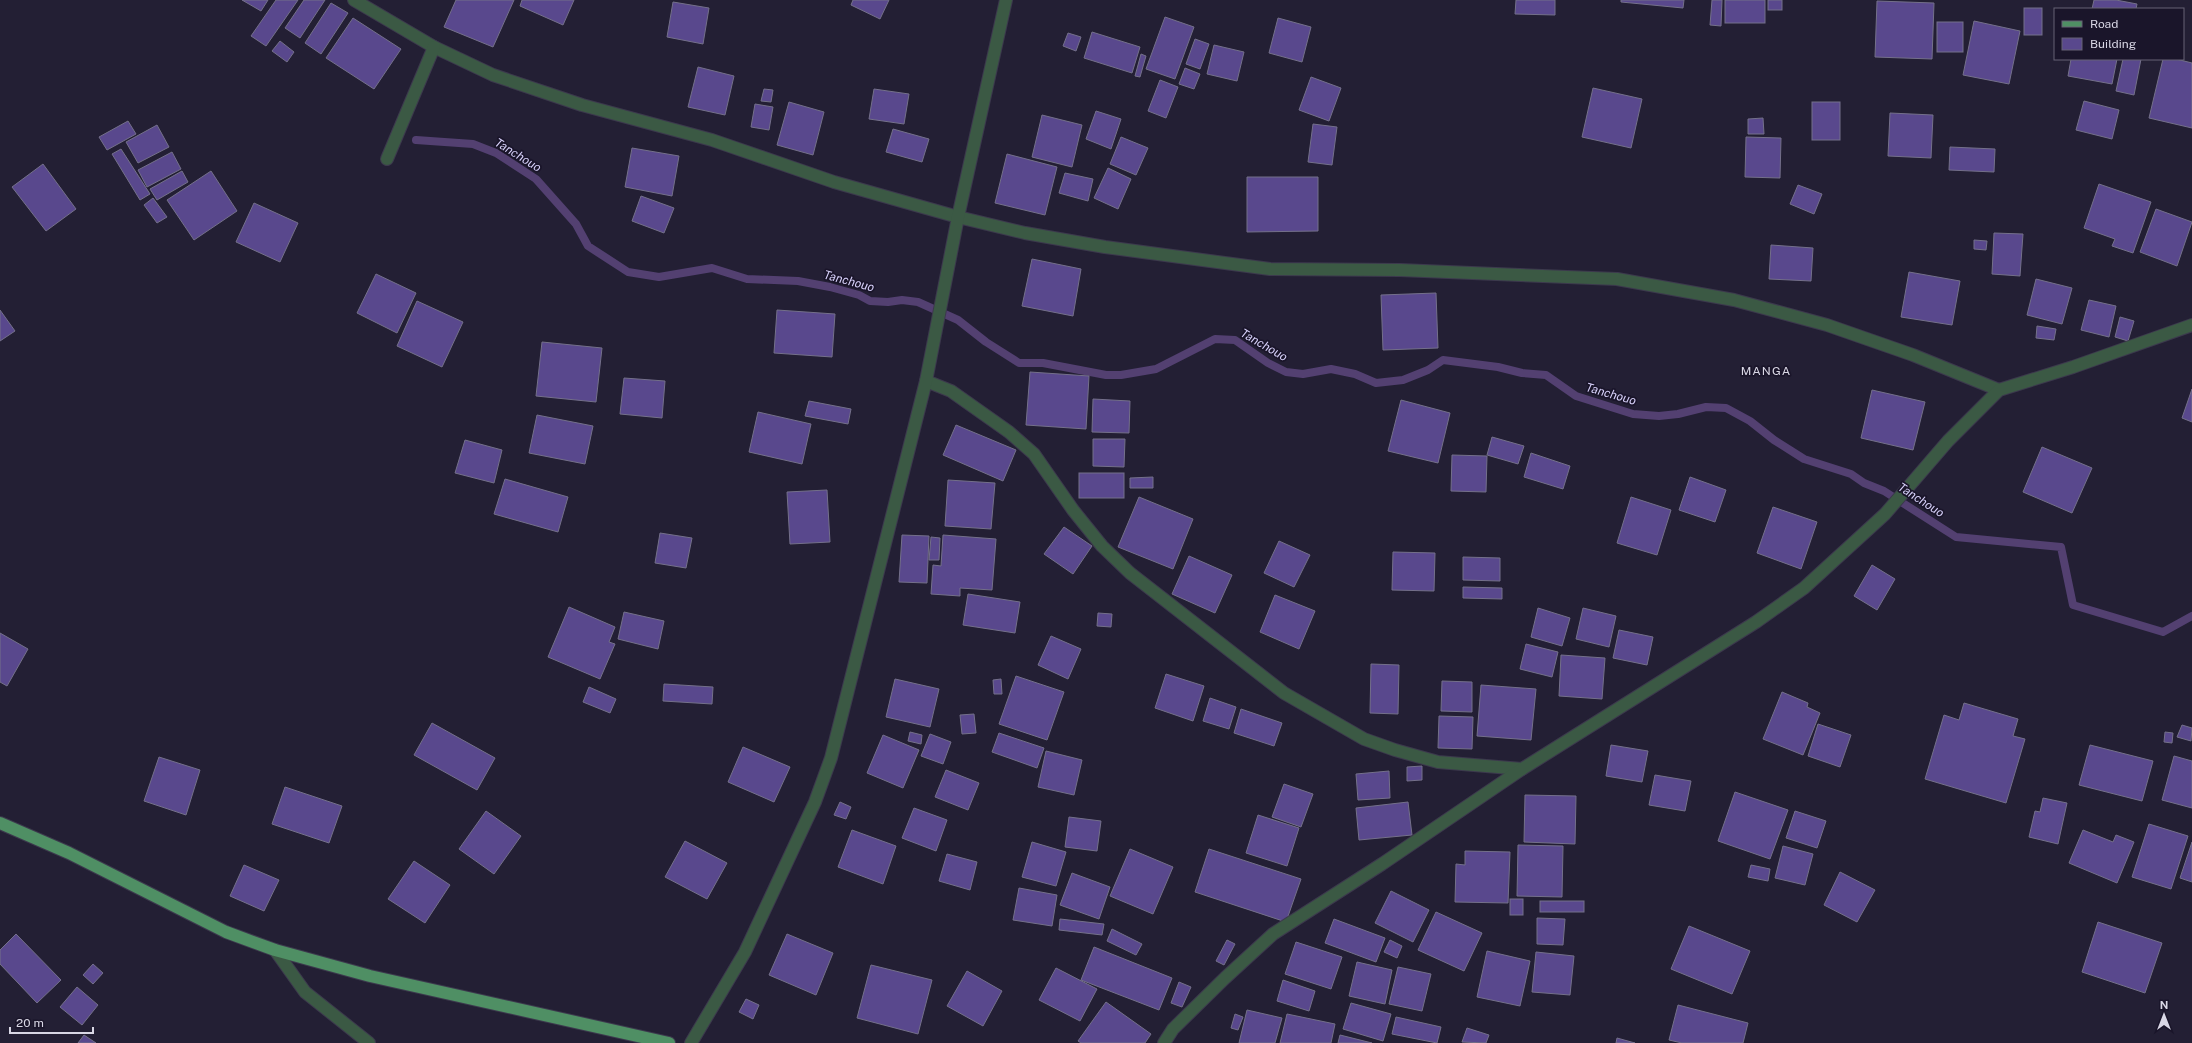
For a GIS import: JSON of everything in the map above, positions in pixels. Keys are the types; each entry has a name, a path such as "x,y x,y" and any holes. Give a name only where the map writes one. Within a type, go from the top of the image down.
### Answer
{"main road":[{"path":"0,823 69,853 226,932 275,950 370,976 669,1043"}],"street":[{"path":"354,0 434,47 493,75 582,105 712,140 834,182 958,217 1025,233 1105,247 1270,270 1400,270 1617,279 1734,300 1827,325 1913,355 1998,390"},
{"path":"692,1043 745,952 823,782 926,381 940,302 1006,0"},
{"path":"387,159 434,47"},
{"path":"1164,1043 1173,1029 1273,934 1382,864 1522,769 1762,618 1804,588 1885,514 1948,441 1998,390 2073,367 2192,325"},
{"path":"926,381 951,391 1009,432 1034,454 1073,510 1102,546 1125,567 1284,693 1364,740 1395,750 1438,762 1522,769"},
{"path":"275,950 305,992 369,1043"}],"building":[{"path":"242,0 268,0 261,11"},
{"path":"276,0 298,0 266,46 251,36"},
{"path":"304,0 325,0 300,38 285,28"},
{"path":"456,0 514,0 493,47 444,27"},
{"path":"522,0 574,0 563,25 520,6"},
{"path":"853,0 889,0 880,19 851,5"},
{"path":"1516,0 1555,0 1555,15 1515,14"},
{"path":"1621,0 1684,0 1683,8 1621,2"},
{"path":"1712,0 1722,0 1721,26 1710,25"},
{"path":"1725,0 1765,0 1765,23 1725,23"},
{"path":"1768,0 1782,0 1782,10 1768,10"},
{"path":"2094,0 2116,0 2137,4 2136,8 2092,8"},
{"path":"1877,1 1934,3 1932,59 1875,57"},
{"path":"673,2 709,8 703,44 667,37"},
{"path":"331,3 348,13 321,54 305,43"},
{"path":"2024,8 2042,8 2042,35 2024,35"},
{"path":"1165,17 1194,27 1175,79 1146,69"},
{"path":"353,18 401,49 374,89 326,58"},
{"path":"1278,18 1311,27 1302,62 1269,53"},
{"path":"1974,21 2020,31 2009,84 1963,75"},
{"path":"1937,22 1963,22 1963,52 1937,52"},
{"path":"1092,32 1140,47 1132,73 1084,58"},
{"path":"1068,33 1081,37 1076,51 1063,46"},
{"path":"1195,39 1209,44 1200,69 1186,64"},
{"path":"280,41 294,52 287,62 272,51"},
{"path":"1214,45 1244,52 1237,81 1207,74"},
{"path":"1141,54 1146,56 1140,77 1135,76"},
{"path":"2071,60 2117,60 2112,84 2068,76"},
{"path":"2123,60 2141,60 2134,95 2116,91"},
{"path":"2163,60 2180,60 2192,63 2192,128 2149,118"},
{"path":"698,67 734,76 725,115 688,107"},
{"path":"1185,68 1200,74 1194,89 1179,84"},
{"path":"1311,77 1341,88 1329,121 1299,110"},
{"path":"1160,80 1178,87 1166,118 1148,111"},
{"path":"1593,88 1642,99 1631,148 1582,137"},
{"path":"764,89 773,90 771,102 761,101"},
{"path":"874,89 909,94 904,124 869,119"},
{"path":"2084,101 2119,110 2112,139 2076,130"},
{"path":"789,102 824,112 813,155 777,145"},
{"path":"1812,102 1840,102 1840,140 1812,140"},
{"path":"755,104 773,107 769,130 751,127"},
{"path":"1096,111 1121,119 1111,149 1086,139"},
{"path":"1890,113 1933,115 1931,158 1888,156"},
{"path":"1042,115 1082,125 1072,167 1032,157"},
{"path":"1763,118 1764,134 1748,134 1748,119"},
{"path":"128,121 136,134 107,150 99,137"},
{"path":"1313,124 1337,127 1332,165 1308,162"},
{"path":"157,125 169,147 138,163 126,142"},
{"path":"893,129 929,139 922,162 886,152"},
{"path":"1121,137 1148,148 1136,175 1110,164"},
{"path":"1746,137 1781,138 1780,178 1745,177"},
{"path":"1950,147 1995,149 1994,172 1949,170"},
{"path":"632,148 679,156 672,196 625,187"},
{"path":"121,149 150,194 140,200 112,154"},
{"path":"172,152 181,169 147,187 138,170"},
{"path":"1007,154 1057,167 1045,215 995,203"},
{"path":"43,164 76,209 46,231 12,187"},
{"path":"1108,168 1131,179 1118,209 1094,198"},
{"path":"182,171 188,182 157,200 150,189"},
{"path":"211,171 237,211 194,240 167,200"},
{"path":"1065,173 1093,179 1088,201 1059,193"},
{"path":"1247,177 1318,177 1318,231 1247,232"},
{"path":"2099,184 2151,202 2133,253 2112,246 2115,239 2084,228"},
{"path":"1798,185 1822,194 1814,214 1790,204"},
{"path":"641,196 674,208 664,233 632,221"},
{"path":"153,198 167,217 157,223 144,205"},
{"path":"254,203 298,223 280,262 236,242"},
{"path":"2156,209 2192,222 2177,266 2140,252"},
{"path":"1994,233 2023,234 2020,276 1992,274"},
{"path":"1974,240 1987,241 1986,250 1974,249"},
{"path":"1771,245 1813,248 1811,281 1769,279"},
{"path":"1032,259 1081,269 1073,316 1022,306"},
{"path":"1909,272 1960,281 1952,325 1901,317"},
{"path":"376,274 416,293 397,333 357,313"},
{"path":"2036,279 2072,288 2062,324 2027,315"},
{"path":"1436,293 1438,348 1383,350 1381,295"},
{"path":"2089,300 2116,306 2109,337 2081,330"},
{"path":"417,301 463,322 442,367 397,346"},
{"path":"0,310 15,331 0,341"},
{"path":"777,310 835,314 832,357 774,353"},
{"path":"2120,317 2134,321 2128,341 2115,337"},
{"path":"2037,326 2056,329 2054,340 2036,338"},
{"path":"542,342 602,348 596,402 536,396"},
{"path":"1030,372 1089,376 1086,429 1026,425"},
{"path":"624,378 665,381 662,418 620,414"},
{"path":"2192,389 2192,422 2182,418"},
{"path":"1872,390 1925,402 1913,450 1861,438"},
{"path":"1093,399 1130,401 1129,433 1092,432"},
{"path":"1401,400 1450,413 1438,463 1388,451"},
{"path":"809,401 851,409 848,424 805,416"},
{"path":"758,412 811,424 802,464 749,452"},
{"path":"537,415 593,426 585,464 529,453"},
{"path":"956,425 1016,450 1003,481 943,455"},
{"path":"1492,437 1524,446 1518,464 1487,455"},
{"path":"1093,439 1125,439 1124,467 1093,466"},
{"path":"465,440 502,450 494,483 455,473"},
{"path":"2042,447 2092,468 2072,513 2023,492"},
{"path":"1531,453 1570,466 1563,489 1524,477"},
{"path":"1452,455 1487,456 1486,492 1451,491"},
{"path":"1079,473 1124,473 1124,498 1079,498"},
{"path":"1153,477 1153,488 1130,488 1130,478"},
{"path":"1690,477 1726,490 1715,522 1679,510"},
{"path":"505,479 568,497 558,532 494,514"},
{"path":"948,480 995,483 991,529 945,526"},
{"path":"827,490 830,542 790,544 787,492"},
{"path":"1139,497 1193,519 1173,569 1118,547"},
{"path":"1631,497 1671,510 1657,555 1617,543"},
{"path":"1773,507 1817,522 1801,569 1757,553"},
{"path":"1064,527 1092,546 1073,574 1044,554"},
{"path":"660,533 692,538 686,568 655,563"},
{"path":"902,535 929,536 927,583 899,582"},
{"path":"943,535 996,539 992,590 960,588 960,596 931,594 933,565 941,566"},
{"path":"931,537 940,538 939,560 929,560"},
{"path":"1279,541 1310,555 1294,587 1264,573"},
{"path":"1393,552 1435,553 1434,591 1392,590"},
{"path":"1189,556 1232,575 1215,613 1172,594"},
{"path":"1463,557 1500,558 1500,581 1463,580"},
{"path":"1872,565 1895,579 1877,610 1854,596"},
{"path":"1463,587 1502,588 1502,599 1463,598"},
{"path":"968,594 1020,602 1015,633 963,625"},
{"path":"1275,595 1315,611 1299,649 1260,632"},
{"path":"569,607 615,627 609,642 615,644 600,679 548,657"},
{"path":"1538,608 1570,618 1562,646 1531,637"},
{"path":"1583,608 1616,616 1609,647 1576,639"},
{"path":"624,612 664,621 658,649 618,639"},
{"path":"1098,613 1112,614 1111,627 1097,626"},
{"path":"1619,630 1653,637 1647,665 1613,658"},
{"path":"0,633 28,649 7,686 0,682"},
{"path":"1051,636 1081,649 1068,679 1038,665"},
{"path":"1526,644 1558,652 1552,677 1520,669"},
{"path":"1561,655 1605,658 1602,699 1559,696"},
{"path":"1371,664 1399,665 1398,714 1370,713"},
{"path":"1166,674 1204,686 1193,721 1155,708"},
{"path":"1016,676 1064,692 1047,740 999,724"},
{"path":"895,679 939,689 930,727 886,717"},
{"path":"1001,679 1002,694 994,694 993,680"},
{"path":"1442,681 1472,682 1472,712 1441,711"},
{"path":"664,684 713,687 712,704 663,701"},
{"path":"1481,685 1536,689 1531,740 1477,736"},
{"path":"589,687 616,699 610,713 583,702"},
{"path":"1782,692 1808,703 1807,707 1820,713 1803,755 1763,739"},
{"path":"1210,698 1236,707 1229,729 1203,721"},
{"path":"1964,703 2018,719 2013,736 2025,739 2006,803 1925,779 1944,715 1959,720"},
{"path":"1241,709 1282,723 1274,746 1234,733"},
{"path":"974,714 976,733 962,734 960,715"},
{"path":"1439,716 1473,717 1472,749 1438,748"},
{"path":"432,723 495,758 477,790 414,755"},
{"path":"1818,724 1851,735 1840,767 1808,756"},
{"path":"2182,725 2192,728 2191,741 2177,737"},
{"path":"910,732 922,735 921,744 908,741"},
{"path":"2165,732 2173,733 2172,743 2164,742"},
{"path":"999,733 1044,748 1037,768 992,752"},
{"path":"930,734 951,742 943,764 921,756"},
{"path":"883,735 919,750 903,788 867,773"},
{"path":"1611,745 1648,751 1642,782 1606,776"},
{"path":"2090,745 2153,761 2142,801 2079,785"},
{"path":"743,747 790,767 774,802 728,782"},
{"path":"1046,751 1082,760 1074,795 1038,787"},
{"path":"2174,756 2192,761 2192,808 2162,800"},
{"path":"159,757 200,770 186,815 144,801"},
{"path":"1422,766 1422,780 1407,781 1407,767"},
{"path":"946,770 979,783 968,810 935,797"},
{"path":"1389,771 1390,798 1358,800 1356,774"},
{"path":"1655,775 1691,781 1685,811 1649,805"},
{"path":"1284,784 1313,794 1301,827 1272,817"},
{"path":"285,787 342,806 329,843 272,824"},
{"path":"1735,792 1788,810 1770,859 1718,841"},
{"path":"1525,795 1576,796 1575,844 1524,842"},
{"path":"2043,798 2067,803 2058,844 2029,837 2035,811 2040,812"},
{"path":"840,802 851,807 846,819 834,815"},
{"path":"1408,802 1412,835 1359,840 1356,808"},
{"path":"914,808 947,820 936,851 902,838"},
{"path":"486,811 521,836 494,874 459,849"},
{"path":"1795,811 1826,821 1817,848 1786,838"},
{"path":"1258,815 1299,828 1287,866 1246,853"},
{"path":"1069,817 1101,821 1097,851 1065,847"},
{"path":"2149,824 2188,836 2171,889 2132,877"},
{"path":"852,830 896,846 883,884 838,867"},
{"path":"2083,830 2113,842 2116,835 2134,842 2117,883 2069,863"},
{"path":"685,841 727,863 707,899 665,877"},
{"path":"1032,842 1066,852 1056,886 1022,877"},
{"path":"2192,842 2192,882 2180,878"},
{"path":"1518,845 1563,846 1562,897 1517,896"},
{"path":"1783,846 1813,854 1805,885 1775,878"},
{"path":"1130,849 1173,867 1153,914 1110,896"},
{"path":"1209,849 1301,879 1286,922 1195,892"},
{"path":"1465,851 1510,852 1508,903 1455,902 1456,864 1465,865"},
{"path":"947,854 977,862 970,890 939,881"},
{"path":"414,861 450,885 425,923 388,899"},
{"path":"244,865 279,880 264,911 230,896"},
{"path":"1751,865 1770,869 1768,881 1748,877"},
{"path":"1840,872 1875,890 1857,922 1824,905"},
{"path":"1072,873 1110,887 1099,919 1060,905"},
{"path":"1019,888 1057,895 1052,926 1013,920"},
{"path":"1391,891 1429,910 1413,942 1375,923"},
{"path":"1510,899 1523,899 1523,915 1510,915"},
{"path":"1540,901 1584,901 1584,912 1540,912"},
{"path":"1436,912 1482,933 1464,971 1418,950"},
{"path":"1537,918 1565,919 1563,945 1537,944"},
{"path":"1060,919 1104,924 1102,935 1059,930"},
{"path":"1334,919 1385,938 1376,962 1325,943"},
{"path":"2098,922 2162,943 2145,993 2082,972"},
{"path":"1689,926 1750,951 1732,994 1671,969"},
{"path":"1112,929 1142,944 1136,955 1107,941"},
{"path":"16,934 61,980 37,1003 0,964 0,950"},
{"path":"787,934 833,953 816,995 769,975"},
{"path":"1227,940 1235,944 1224,965 1216,961"},
{"path":"1390,940 1402,946 1397,958 1384,952"},
{"path":"1296,942 1342,957 1331,989 1285,974"},
{"path":"1094,947 1172,978 1159,1010 1081,980"},
{"path":"1487,951 1530,961 1520,1006 1477,997"},
{"path":"1536,952 1574,956 1570,995 1532,992"},
{"path":"1357,962 1392,970 1385,1004 1349,996"},
{"path":"93,964 103,973 93,984 83,975"},
{"path":"871,965 932,980 918,1034 857,1018"},
{"path":"1398,967 1431,974 1422,1011 1389,1004"},
{"path":"1056,968 1097,989 1080,1021 1039,1000"},
{"path":"967,971 1002,991 983,1026 947,1006"},
{"path":"1283,980 1315,991 1309,1011 1277,1001"},
{"path":"1179,982 1191,987 1182,1007 1171,1003"},
{"path":"77,987 98,1005 82,1025 60,1007"},
{"path":"746,999 759,1005 753,1019 739,1012"},
{"path":"1106,1002 1151,1034 1145,1043 1081,1043 1078,1041"},
{"path":"1351,1003 1391,1014 1383,1041 1343,1029"},
{"path":"1678,1005 1748,1023 1743,1043 1682,1043 1669,1040"},
{"path":"1247,1010 1282,1018 1275,1043 1239,1043"},
{"path":"1235,1014 1243,1017 1238,1030 1231,1028"},
{"path":"1287,1014 1335,1024 1331,1043 1280,1043"},
{"path":"1396,1017 1441,1027 1437,1043 1392,1034"},
{"path":"1467,1028 1489,1035 1486,1043 1462,1042"},
{"path":"84,1035 96,1043 78,1043"},
{"path":"1340,1035 1372,1043 1338,1043"},
{"path":"1617,1038 1635,1043 1616,1043"}],"waterway":[{"name":"Tanchouo","path":"416,140 473,144 496,153 536,179 576,224 588,246 628,272 659,277 712,268 747,279 798,281 830,287 859,295 870,301 888,302 902,300 918,302 958,320 986,342 1019,363 1043,363 1106,375 1121,375 1156,369 1215,339 1235,340 1268,363 1286,372 1303,374 1331,369 1355,374 1376,383 1403,380 1428,370 1443,360 1498,367 1522,373 1546,375 1576,396 1633,414 1659,416 1678,414 1706,407 1726,408 1750,421 1774,440 1804,459 1851,474 1864,483 1884,491 1956,537 2061,547 2073,605 2163,632 2192,616"}],"district":[{"name":"MANGA","path":"1766,371"}]}
